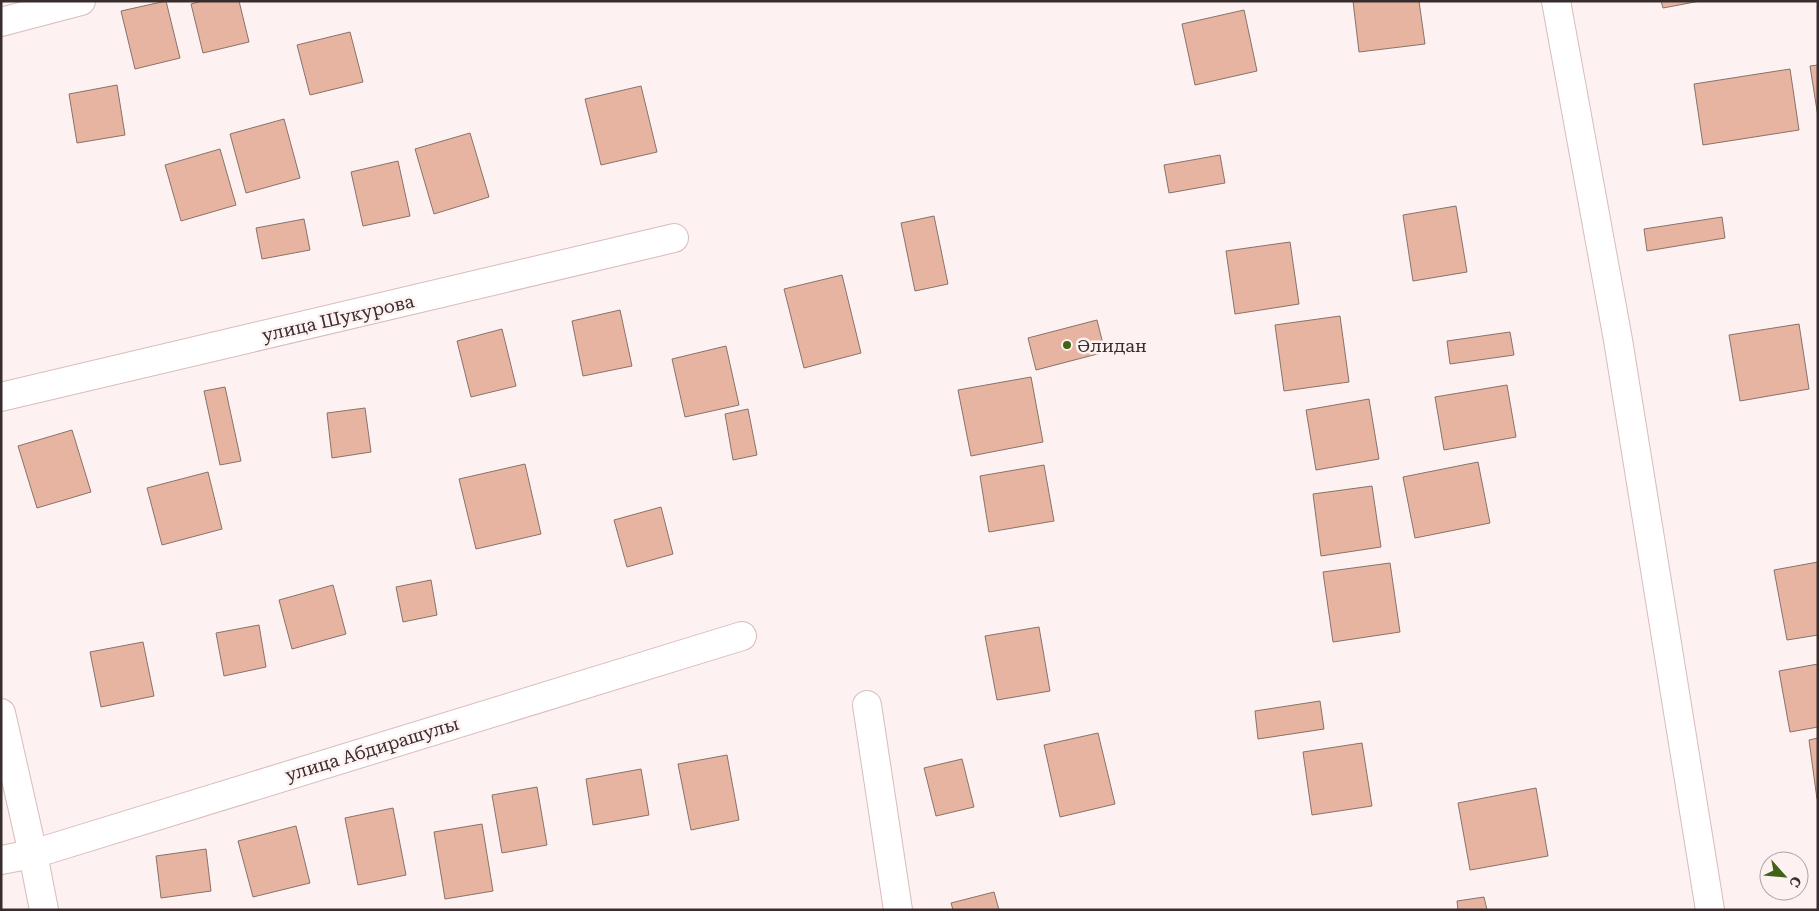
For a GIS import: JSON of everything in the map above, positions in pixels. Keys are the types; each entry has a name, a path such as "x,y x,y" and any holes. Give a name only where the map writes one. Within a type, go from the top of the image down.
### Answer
{"street":[{"path":"1,22 81,1"},
{"path":"1556,1 1618,340 1710,910"},
{"name":"улица Шукурова","path":"1,397 674,238"},
{"name":"улица Абдирашулы","path":"1,860 33,854 742,636"},
{"path":"867,705 898,910"},
{"path":"1,713 44,910"}],"building":[{"path":"166,1 180,58 135,69 121,11"},
{"path":"202,1 239,1 249,42 203,53 191,4"},
{"path":"1353,1 1419,1 1425,44 1359,52"},
{"path":"1661,1 1700,1 1663,8"},
{"path":"1244,10 1257,71 1195,85 1182,24"},
{"path":"350,32 363,82 310,95 297,45"},
{"path":"1818,65 1818,117 1810,66"},
{"path":"1790,69 1799,130 1703,145 1694,84"},
{"path":"117,85 125,135 77,143 69,94"},
{"path":"641,86 657,152 601,165 585,99"},
{"path":"284,119 300,178 246,193 230,134"},
{"path":"470,133 489,197 434,214 415,149"},
{"path":"220,149 236,205 181,221 165,165"},
{"path":"1220,155 1225,183 1169,193 1164,165"},
{"path":"398,161 410,216 363,226 351,172"},
{"path":"1456,206 1467,272 1413,281 1403,215"},
{"path":"934,216 948,284 915,291 901,223"},
{"path":"1722,217 1725,238 1647,251 1644,229"},
{"path":"304,219 310,250 262,259 256,228"},
{"path":"1290,242 1299,304 1235,314 1226,251"},
{"path":"842,275 861,353 804,368 784,289"},
{"path":"620,310 632,366 583,376 572,321"},
{"path":"1340,316 1349,382 1284,391 1275,325"},
{"name":"Әлидан","path":"1097,320 1105,352 1036,370 1028,338"},
{"path":"1799,324 1809,389 1740,401 1729,335"},
{"path":"502,329 516,386 471,397 457,341"},
{"path":"1510,332 1514,355 1450,364 1447,341"},
{"path":"726,346 739,405 685,417 672,359"},
{"path":"1031,377 1043,442 971,456 958,390"},
{"path":"1507,385 1516,437 1444,450 1435,397"},
{"path":"225,387 241,461 220,465 204,391"},
{"path":"1369,399 1379,459 1316,470 1306,410"},
{"path":"365,408 371,452 332,458 327,413"},
{"path":"748,409 757,455 733,460 725,414"},
{"path":"72,430 91,492 37,508 18,446"},
{"path":"1478,462 1490,523 1415,538 1403,477"},
{"path":"525,464 541,534 476,549 459,479"},
{"path":"1044,465 1054,521 989,532 980,476"},
{"path":"208,472 222,529 162,545 147,488"},
{"path":"1372,486 1381,547 1321,556 1313,494"},
{"path":"661,507 673,554 627,567 614,520"},
{"path":"1818,562 1818,635 1787,640 1774,570"},
{"path":"1390,563 1400,632 1333,642 1323,572"},
{"path":"431,580 437,615 403,622 396,587"},
{"path":"333,585 346,634 292,649 279,600"},
{"path":"259,625 266,667 224,676 216,633"},
{"path":"1039,627 1050,691 997,700 985,636"},
{"path":"143,642 154,696 101,707 90,652"},
{"path":"1818,664 1818,727 1790,732 1779,671"},
{"path":"1320,701 1324,729 1258,739 1255,711"},
{"path":"1098,733 1115,804 1060,817 1044,745"},
{"path":"1818,738 1818,799 1817,799 1809,740"},
{"path":"1362,743 1372,806 1312,815 1303,752"},
{"path":"727,755 739,820 691,830 678,764"},
{"path":"962,759 974,807 936,816 924,768"},
{"path":"641,769 649,815 593,825 586,779"},
{"path":"537,787 547,845 502,853 492,795"},
{"path":"1536,788 1548,856 1470,870 1458,803"},
{"path":"393,808 406,875 358,885 345,818"},
{"path":"482,824 493,891 445,899 434,832"},
{"path":"296,826 310,883 253,897 238,841"},
{"path":"206,849 211,891 161,898 156,856"},
{"path":"994,892 999,910 953,910 951,903"},
{"path":"1484,897 1487,910 1458,910 1457,901"}],"place":[{"name":"Әлидан","path":"1067,345"}]}
